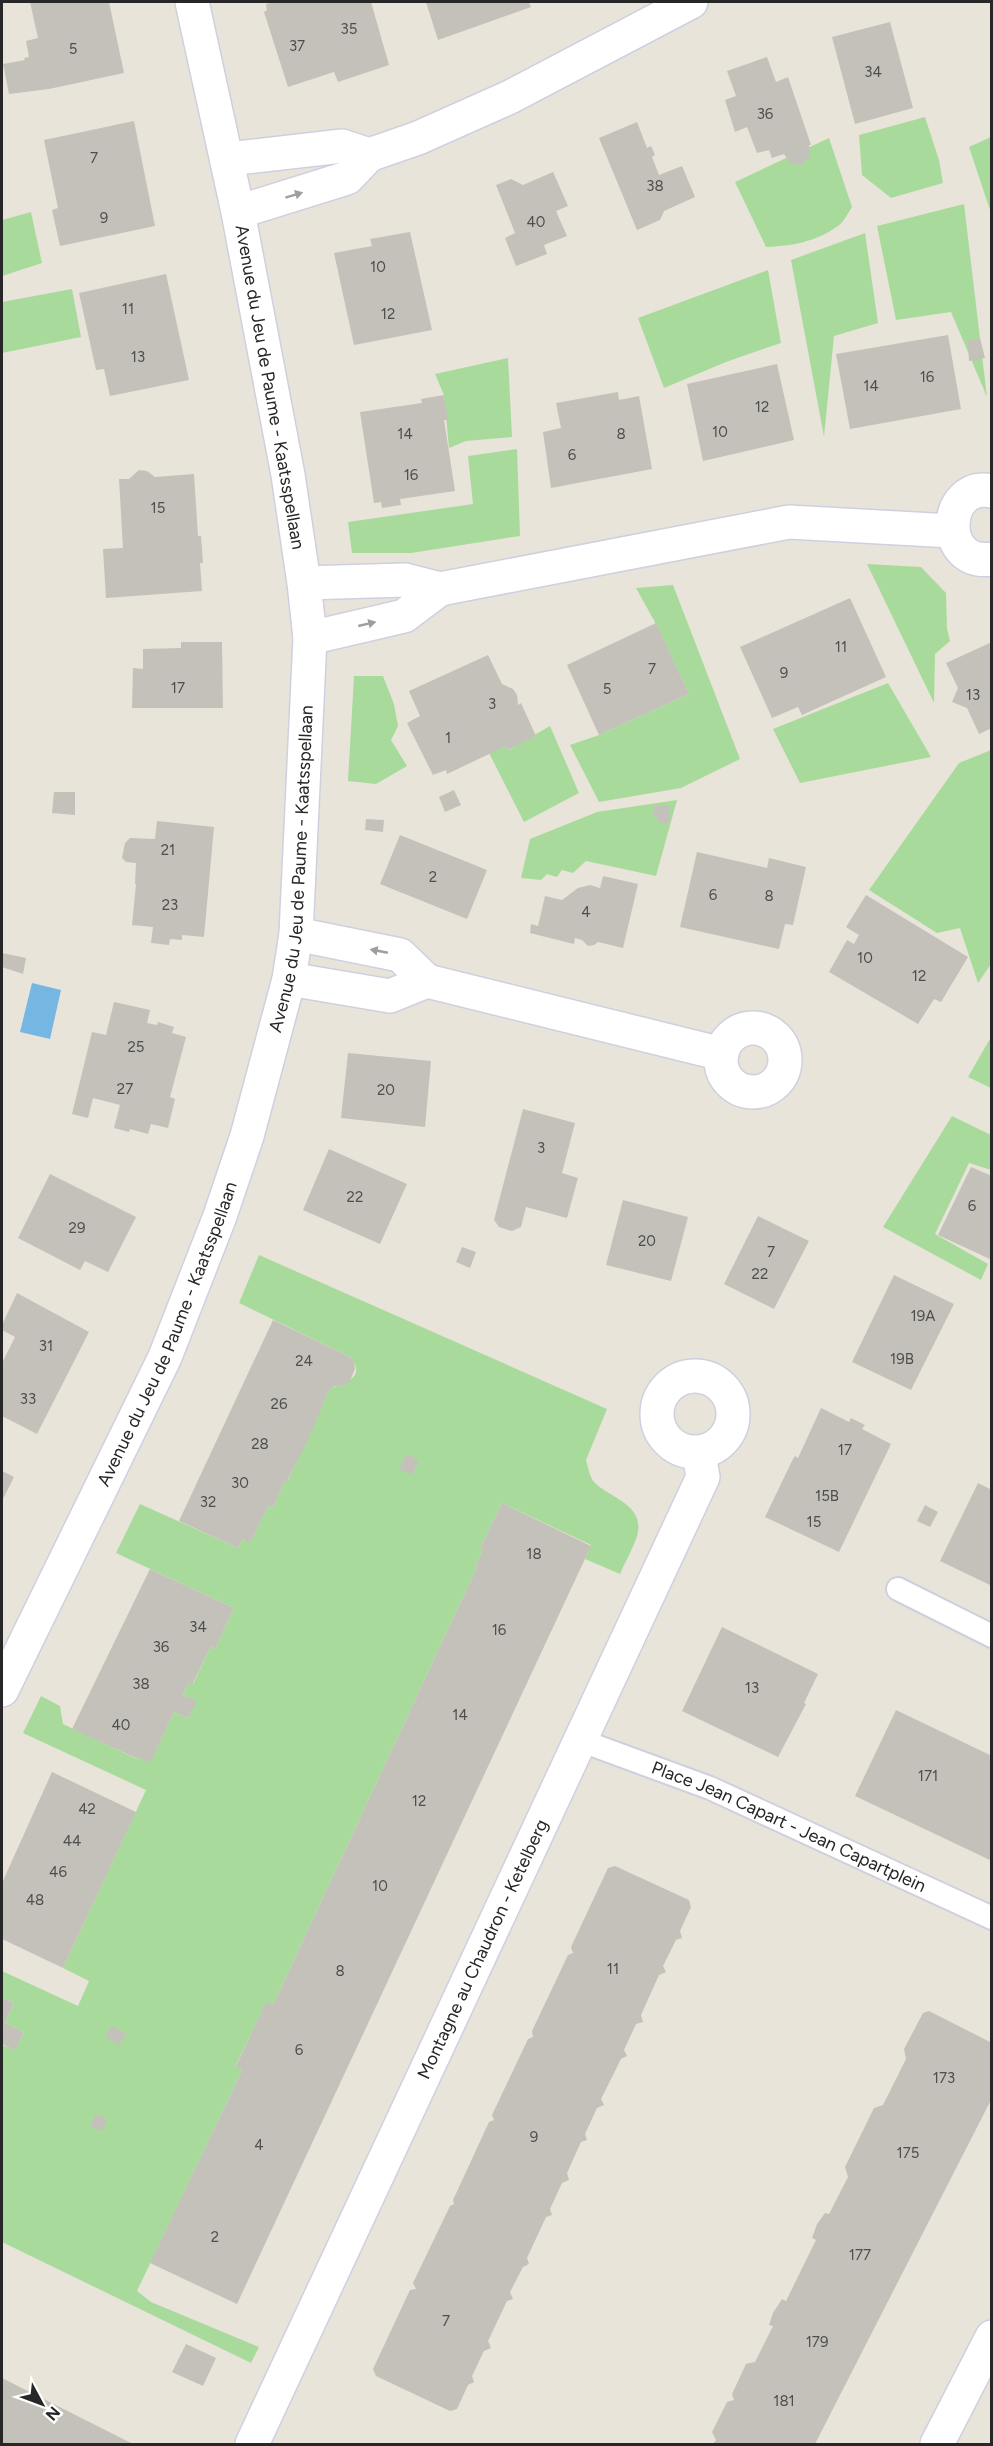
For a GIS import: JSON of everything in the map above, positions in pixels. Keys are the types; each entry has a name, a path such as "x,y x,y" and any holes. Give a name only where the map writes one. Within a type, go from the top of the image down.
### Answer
{"street":[{"name":"Avenue du Jeu de Paume - Kaatsspellaan","path":"2,1690 165,1358 247,1136 289,979 296,934 310,638 304,584 288,475 228,159 192,2"},
{"path":"238,212 346,178 369,155 418,138 510,97 691,2"},
{"path":"228,159 342,146 369,155"},
{"path":"992,491 976,492 966,496 954,511 952,531 962,550 972,557 992,559"},
{"path":"304,584 405,580 440,589 789,522 952,531"},
{"path":"310,638 404,616 440,589"},
{"path":"296,934 400,955 427,981 722,1054"},
{"path":"289,979 390,996 427,981"},
{"name":"Montagne au Chaudron - Ketelberg","path":"252,2445 582,1741 703,1477 699,1453"},
{"path":"937,2445 992,2337"}],"lane":[{"path":"898,1589 992,1636"},
{"name":"Place Jean Capart - Jean Capartplein","path":"582,1741 710,1788 992,1918"}],"green space":[{"path":"925,117 939,160 943,183 891,198 862,175 859,135"},
{"path":"991,137 991,213 969,147"},
{"path":"829,138 852,207 840,224 821,236 785,246 766,247 735,182"},
{"path":"964,204 987,397 951,312 896,320 877,226"},
{"path":"31,212 42,263 2,276 2,220"},
{"path":"865,233 878,323 834,336 824,437 791,260"},
{"path":"768,270 781,343 726,362 664,388 638,318"},
{"path":"72,289 81,337 2,353 2,302"},
{"path":"508,358 512,437 466,441 449,448 444,395 435,374"},
{"path":"517,449 520,536 411,553 352,553 348,522 473,504 468,456"},
{"path":"867,564 921,567 946,593 947,628 950,641 935,654 934,703"},
{"path":"673,585 740,759 681,788 599,802 570,745 599,735 689,694 636,588"},
{"path":"354,676 383,676 394,704 398,726 391,740 407,766 376,784 348,781"},
{"path":"888,683 931,757 800,783 773,729"},
{"path":"550,726 579,793 524,822 489,753 506,746 508,750"},
{"path":"991,750 991,964 978,983 960,928 937,933 869,890 959,763"},
{"path":"677,800 656,876 586,861 573,873 562,870 557,877 547,874 541,880 521,878 530,839 597,812"},
{"path":"991,1037 991,1088 968,1077"},
{"path":"952,1116 991,1135 991,1170 969,1163 935,1234 988,1264 981,1280 883,1227"},
{"path":"259,1255 607,1409 586,1460 590,1475 601,1488 631,1509 638,1525 637,1536 620,1574 585,1559 591,1545 502,1503 480,1548 483,1550 475,1566 477,1567 273,2005 266,2003 236,2065 242,2069 238,2079 137,2291 151,2302 259,2347 251,2363 2,2242 2,2045 15,2049 24,2032 5,2023 14,2003 2,1997 2,1971 78,2006 89,1981 63,1968 146,1790 23,1733 41,1696 60,1706 63,1724 137,1759 139,1757 150,1762 174,1712 188,1718 196,1701 183,1695 188,1683 193,1684 211,1646 215,1649 234,1608 116,1553 140,1504 238,1548 243,1539 250,1542 268,1506 273,1508 285,1481 288,1480 329,1390 350,1380 356,1371 350,1357 239,1303"}],"water":[{"path":"32,983 61,990 50,1039 20,1032"}],"building":[{"path":"30,2 109,2 124,73 49,89 9,94 3,64 25,60 24,58 29,57 26,41 38,38"},
{"path":"275,2 371,2 389,65 338,82 334,72 288,87 264,12 267,10 266,4"},
{"path":"426,2 529,2 531,7 438,40"},
{"path":"890,22 913,108 855,124 832,37"},
{"path":"767,57 776,82 788,77 811,145 809,145 810,157 800,165 790,163 784,154 772,158 769,150 757,153 747,127 735,132 725,100 736,96 727,71"},
{"path":"134,121 155,226 60,246 52,210 58,208 44,140"},
{"path":"637,122 647,148 651,146 655,155 652,157 659,175 682,166 695,197 664,211 660,220 637,230 599,138"},
{"path":"553,172 568,206 556,211 567,236 544,245 547,254 516,266 505,238 515,233 496,185 511,179 523,185"},
{"path":"410,232 432,330 354,345 334,253 372,246 370,239"},
{"path":"166,274 189,380 110,396 104,369 96,370 79,293"},
{"path":"948,335 961,409 850,429 836,354"},
{"path":"980,338 985,358 969,361 968,340"},
{"path":"777,364 794,440 703,461 687,384"},
{"path":"618,392 619,400 639,396 652,469 551,488 543,432 561,428 556,403"},
{"path":"444,395 448,420 444,420 455,491 400,499 401,505 382,508 381,502 374,503 360,412 422,403 421,399"},
{"path":"139,470 147,471 155,477 194,474 198,536 201,536 203,563 200,563 202,591 106,598 103,549 123,548 119,479 129,479"},
{"path":"850,598 886,677 802,715 798,707 772,718 740,647"},
{"path":"656,623 689,694 599,735 567,665"},
{"path":"181,642 222,642 223,708 132,708 133,668 143,669 143,649 181,648"},
{"path":"992,642 992,728 979,734 967,708 952,702 958,688 946,663"},
{"path":"488,655 502,684 513,689 517,695 518,705 521,703 536,736 507,750 506,746 447,774 446,770 433,775 407,723 420,716 409,691"},
{"path":"454,790 461,805 445,812 439,797"},
{"path":"54,792 75,792 75,815 52,813"},
{"path":"655,805 670,806 669,823 660,823 653,813"},
{"path":"366,819 384,820 383,832 365,830"},
{"path":"157,821 214,827 204,937 182,935 182,940 170,939 169,945 151,943 153,927 132,925 136,863 126,862 122,858 125,843 130,838 155,839"},
{"path":"400,835 487,870 467,919 380,884"},
{"path":"697,852 767,868 769,858 806,867 793,925 785,924 779,949 680,927"},
{"path":"603,876 638,884 623,948 598,942 588,946 582,940 575,938 574,944 530,933 531,924 538,926 545,896 562,900 578,888 590,885 600,888"},
{"path":"866,895 968,957 941,1002 934,999 918,1024 829,972 847,940 854,944 859,935 846,927"},
{"path":"2,953 26,958 23,974 2,967"},
{"path":"114,1002 150,1010 147,1023 157,1025 158,1022 174,1027 172,1033 186,1037 170,1097 175,1099 168,1128 151,1124 148,1134 114,1128 120,1105 93,1098 88,1118 72,1114 92,1032 106,1035"},
{"path":"348,1053 431,1061 425,1127 341,1118"},
{"path":"523,1109 575,1123 562,1173 578,1178 567,1218 526,1207 521,1227 512,1231 499,1227 494,1220"},
{"path":"329,1149 407,1184 380,1244 303,1210"},
{"path":"971,1167 992,1176 992,1260 938,1235"},
{"path":"50,1174 136,1217 108,1272 85,1261 80,1270 18,1238"},
{"path":"623,1200 688,1217 671,1281 606,1265"},
{"path":"758,1216 809,1241 774,1309 724,1284"},
{"path":"462,1247 476,1252 470,1268 456,1262"},
{"path":"894,1275 954,1304 911,1390 852,1362"},
{"path":"17,1293 89,1332 37,1434 2,1416 2,1363 15,1337 2,1330 2,1325"},
{"path":"273,1320 350,1357 355,1369 350,1381 329,1390 307,1442 273,1508 268,1506 250,1543 243,1539 238,1548 179,1521"},
{"path":"821,1408 849,1422 851,1418 865,1425 862,1429 891,1444 839,1552 765,1517 793,1459 795,1456 798,1458"},
{"path":"406,1454 419,1460 412,1475 399,1469"},
{"path":"2,1471 14,1477 2,1501"},
{"path":"978,1483 992,1490 992,1586 940,1561"},
{"path":"502,1503 591,1546 237,2304 150,2263 238,2079 242,2069 236,2066 266,2002 273,2005 477,1567 475,1566 483,1550 480,1548"},
{"path":"925,1505 938,1512 930,1527 917,1521"},
{"path":"150,1569 234,1608 215,1649 211,1646 192,1685 188,1683 183,1695 197,1701 188,1718 174,1712 150,1763 72,1729"},
{"path":"722,1627 818,1674 804,1703 806,1704 778,1757 682,1711"},
{"path":"896,1710 992,1756 992,1861 855,1796"},
{"path":"52,1772 136,1812 63,1968 2,1939 2,1883"},
{"path":"615,1866 689,1900 691,1907 680,1931 682,1938 676,1940 663,1966 666,1972 659,1975 641,2015 643,2022 636,2024 624,2050 627,2056 621,2059 601,2099 604,2105 597,2108 585,2134 587,2140 581,2142 567,2173 569,2180 562,2183 550,2209 552,2215 546,2217 527,2258 529,2264 523,2267 510,2292 513,2299 507,2301 488,2341 491,2348 484,2351 472,2376 474,2382 468,2385 457,2409 450,2411 376,2376 373,2369 410,2290 416,2289 413,2283 450,2206 454,2204 453,2200 489,2122 494,2120 492,2115 528,2039 533,2037 532,2031 568,1955 573,1953 571,1947 608,1868"},
{"path":"2,1997 14,2003 5,2023 24,2032 15,2050 2,2044"},
{"path":"929,2011 992,2043 992,2098 815,2444 713,2444 716,2440 712,2432 727,2402 734,2400 732,2394 746,2364 755,2362 773,2326 769,2325 773,2313 782,2299 786,2301 816,2240 812,2238 817,2224 825,2213 829,2214 848,2177 845,2167 874,2108 883,2105 906,2059 904,2049 923,2013"},
{"path":"111,2026 126,2033 120,2045 105,2037"},
{"path":"96,2114 107,2119 102,2131 90,2126"},
{"path":"186,2344 216,2358 203,2386 172,2372"},
{"path":"2,2378 133,2444 2,2444"}]}
